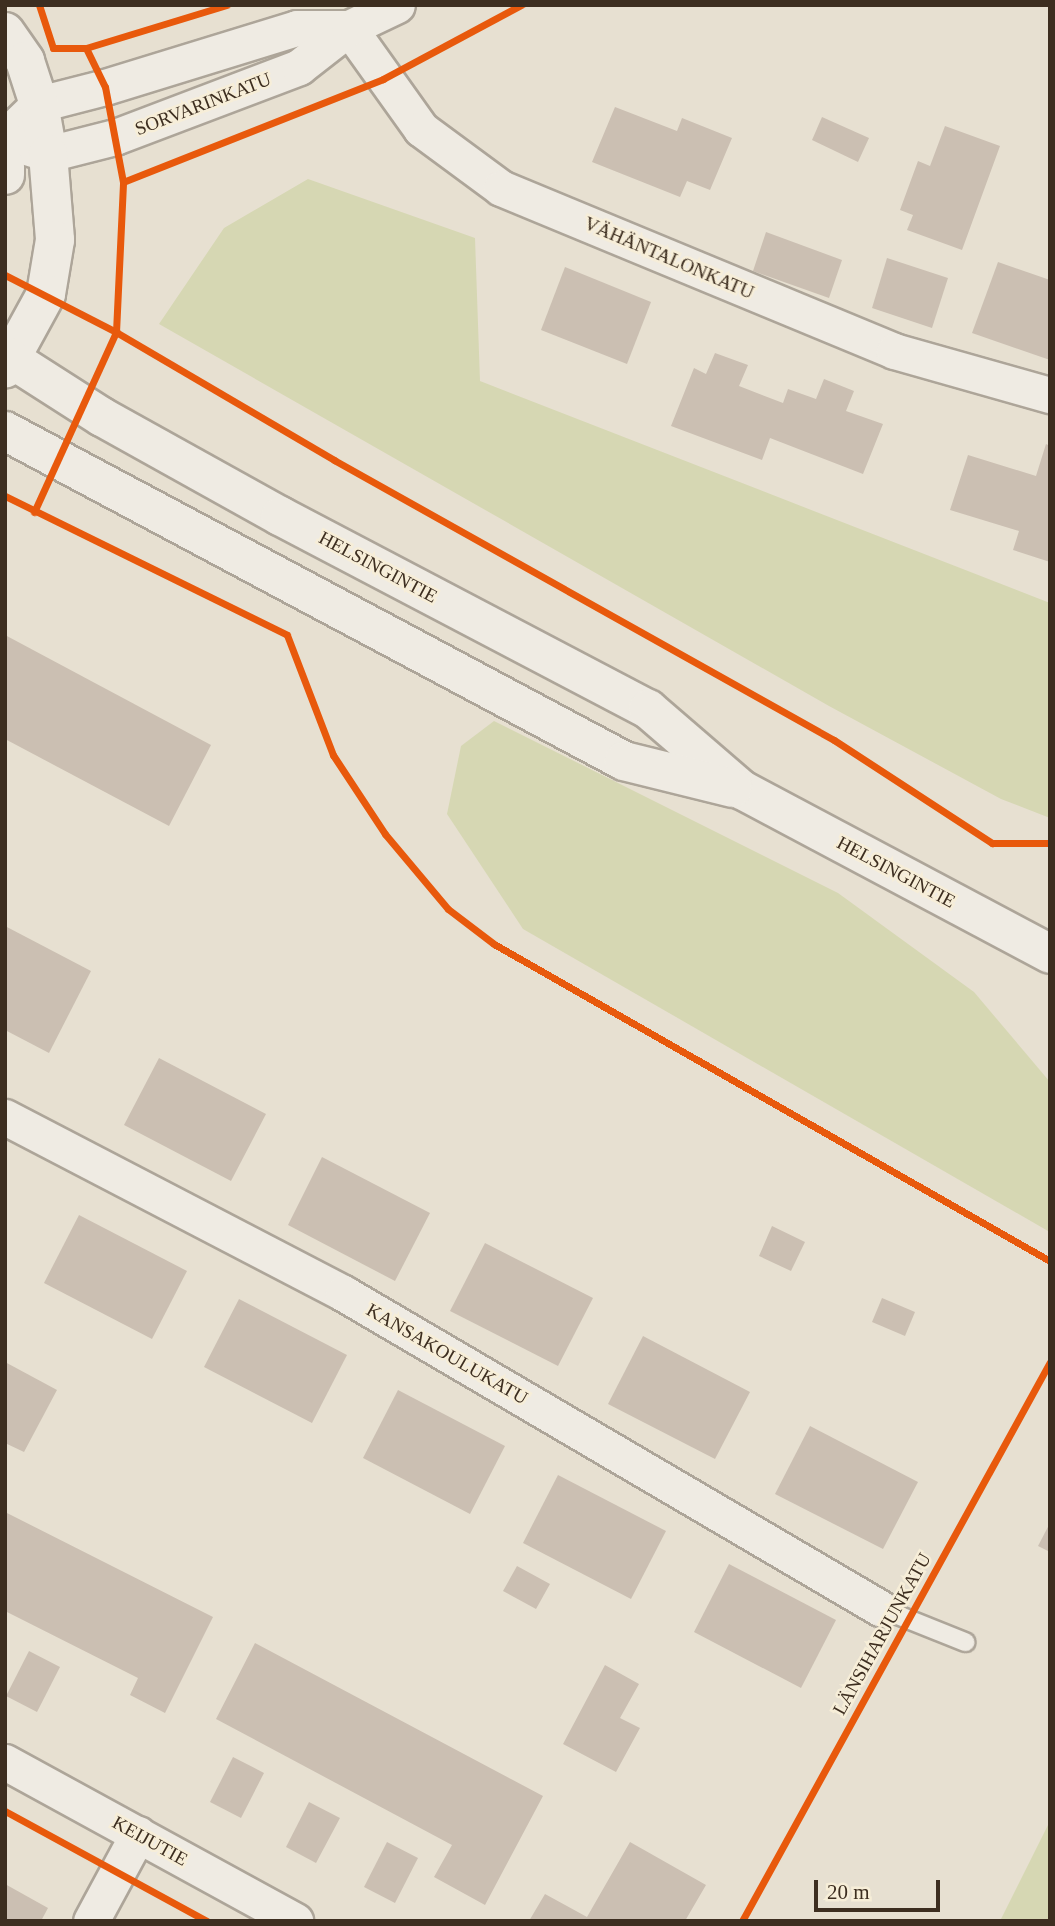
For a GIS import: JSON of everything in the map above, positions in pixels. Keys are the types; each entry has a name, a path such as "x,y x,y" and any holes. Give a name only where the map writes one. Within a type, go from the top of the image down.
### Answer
{"main road":[{"path":"5,32 25,61 39,104 48,154 55,240 46,295 7,361"},
{"path":"5,166 5,175"},
{"name":"HELSINGINTIE","path":"7,361 280,516 648,709 741,790 1050,954"},
{"name":"HELSINGINTIE","path":"5,431 624,761 741,790"}],"street":[{"name":"SORVARINKATU","path":"349,28 297,28 105,87 39,104 5,138 48,154 115,137 299,67 349,28 397,5"},
{"name":"VÄHÄNTALONKATU","path":"349,28 421,129 500,188 894,351 1050,395"},
{"name":"KANSAKOULUKATU","path":"5,1117 343,1293 880,1608"},
{"name":"KEIJUTIE","path":"5,1762 295,1921"},
{"path":"91,1921 138,1834"}],"lane":[{"path":"880,1608 965,1642"}],"green space":[{"path":"308,179 475,238 480,381 1050,603 1050,818 1001,799 829,706 159,324 224,228"},
{"path":"494,721 838,893 974,992 1050,1082 1048,1231 523,929 447,814 461,746"},
{"path":"1050,1821 1050,1921 1000,1921"}],"building":[{"path":"615,107 677,131 682,118 732,138 710,190 687,181 680,197 592,162"},
{"path":"822,117 869,138 858,162 812,140"},
{"path":"945,126 1000,146 962,250 907,230 913,215 900,210 918,161 930,166"},
{"path":"766,232 842,260 829,298 753,271"},
{"path":"887,258 948,278 932,328 872,308"},
{"path":"998,262 1050,280 1050,360 972,333"},
{"path":"565,267 651,302 627,364 541,330"},
{"path":"715,353 748,365 739,386 783,403 788,389 816,399 824,379 854,391 846,411 883,424 863,474 770,438 762,460 671,426 694,368 706,374"},
{"path":"1046,444 1050,446 1050,562 1013,550 1019,531 950,510 968,455 1036,476"},
{"path":"5,635 211,745 169,826 5,739"},
{"path":"5,926 91,971 49,1053 5,1030"},
{"path":"159,1058 266,1114 231,1181 124,1125"},
{"path":"322,1157 430,1213 395,1281 288,1225"},
{"path":"79,1215 187,1271 152,1339 44,1283"},
{"path":"772,1226 805,1242 791,1271 759,1256"},
{"path":"485,1243 593,1298 558,1366 450,1311"},
{"path":"882,1298 915,1312 905,1336 872,1322"},
{"path":"239,1299 347,1355 312,1423 204,1367"},
{"path":"643,1336 750,1392 715,1459 608,1404"},
{"path":"5,1362 57,1390 24,1452 5,1443"},
{"path":"398,1390 505,1446 470,1514 363,1458"},
{"path":"810,1426 918,1482 883,1549 775,1494"},
{"path":"558,1475 666,1531 631,1599 523,1543"},
{"path":"5,1512 213,1617 165,1713 130,1695 138,1678 5,1611"},
{"path":"1050,1523 1050,1552 1038,1546"},
{"path":"729,1564 836,1620 801,1688 694,1632"},
{"path":"517,1566 550,1584 536,1609 503,1591"},
{"path":"255,1643 543,1796 485,1905 434,1877 452,1845 216,1719"},
{"path":"29,1651 60,1667 37,1712 6,1696"},
{"path":"605,1665 639,1684 620,1718 640,1728 616,1772 563,1744"},
{"path":"233,1757 264,1773 241,1818 210,1802"},
{"path":"309,1802 340,1818 316,1863 286,1847"},
{"path":"387,1842 418,1858 395,1903 364,1887"},
{"path":"630,1842 706,1885 685,1921 529,1921 545,1894 587,1917"},
{"path":"5,1884 48,1908 41,1921 5,1921"}],"cycle path":[{"path":"34,512 116,332 123,182 105,87 86,48 53,48 39,5"},
{"path":"86,48 227,5"},
{"path":"123,182 383,79 521,5"},
{"path":"5,275 116,332 334,460 834,740 992,843 1050,843"},
{"path":"5,496 287,635 333,755 385,834 448,909 494,944 1050,1261"},
{"name":"LÄNSIHARJUNKATU","path":"742,1921 1050,1362"},
{"path":"5,1811 207,1921"}]}
